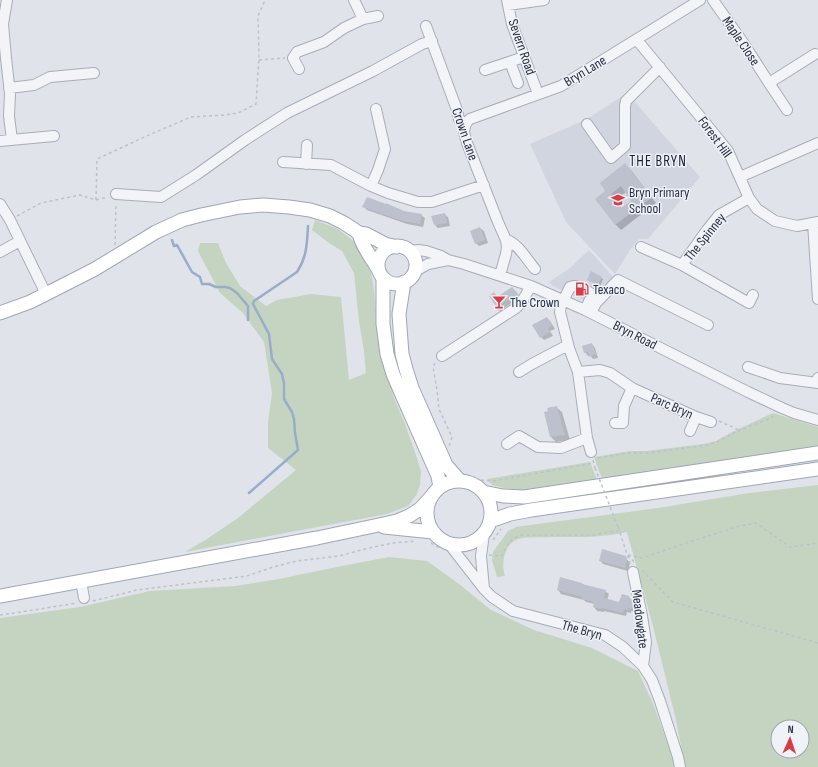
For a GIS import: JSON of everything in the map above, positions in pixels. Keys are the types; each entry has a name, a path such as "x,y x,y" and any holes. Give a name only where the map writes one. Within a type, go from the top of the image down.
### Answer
{"main road":[{"path":"0,313 30,302 95,269 156,232 182,220 240,207 263,205 310,210 330,216 359,233 366,234 385,244 403,248 409,251 416,264 411,278 398,284 392,283 381,276 375,263 360,240 359,233"},
{"path":"396,247 392,247 384,251 380,255 378,262 381,276 382,324 387,354 399,388 438,476 436,492 428,505 428,524 437,537 443,541 449,544 468,544 477,540 488,528 491,511 489,501 483,492 446,465 412,388 402,354 399,314 404,282"},
{"path":"483,492 503,496 524,497 818,453"},
{"path":"490,521 510,514 531,510 818,469"},
{"path":"0,596 317,538 397,521 420,509 436,492 449,482 464,478"},
{"path":"374,526 433,532"}],"street":[{"path":"7,0 3,24 3,58 10,94 9,116 12,140"},
{"path":"354,0 363,19"},
{"path":"508,3 544,0"},
{"name":"Bryn Lane","path":"465,126 470,119 561,86 700,0"},
{"name":"Maple Close","path":"713,0 787,110"},
{"name":"Severn Road","path":"508,3 512,24 538,94"},
{"path":"299,69 293,58 297,52 324,42 344,28 363,19 378,16"},
{"name":"Crown Lane","path":"426,26 459,119 465,126 464,132 467,143 506,240 506,254 500,275"},
{"name":"Forest Hill","path":"636,40 660,67 728,151 749,198 757,209 775,221 797,226 816,222"},
{"path":"116,194 161,197 287,113 373,71 422,44 432,42"},
{"path":"769,83 815,54"},
{"path":"485,70 524,57"},
{"path":"510,62 518,83"},
{"path":"587,124 611,158 625,146 626,101 660,67"},
{"path":"9,88 34,85 50,77 94,73"},
{"path":"371,186 385,149 376,109"},
{"path":"0,141 54,136"},
{"path":"740,177 818,143"},
{"path":"306,164 307,145"},
{"path":"283,162 331,165 371,186 418,202 432,202 484,185"},
{"name":"The Spinney","path":"682,265 719,215 749,198"},
{"path":"0,204 10,220 46,294"},
{"path":"816,222 818,299"},
{"name":"Crown Lane","path":"506,240 516,246 535,270"},
{"path":"0,252 20,241"},
{"name":"The Spinney","path":"641,247 682,265 749,303 753,295"},
{"name":"Bryn Road","path":"409,251 426,251 448,260 500,275 531,286 588,312 782,408 818,420"},
{"name":"Bryn Road","path":"414,272 428,264 448,260"},
{"path":"588,312 618,280 708,325"},
{"path":"442,356 516,308 521,303 531,286"},
{"path":"575,286 570,287 563,300 560,312 568,345 578,372 587,438 592,456"},
{"path":"588,292 591,294 588,312"},
{"path":"519,372 568,345"},
{"path":"748,367 780,378 818,383 818,378"},
{"name":"Parc Bryn","path":"578,372 600,370 610,373 632,388 696,417 711,422"},
{"path":"615,423 623,422 624,406 632,388"},
{"path":"690,431 696,417"},
{"path":"506,444 519,436 538,447 561,448 587,438"},
{"path":"484,534 481,556 484,589"},
{"name":"The Bryn","path":"449,544 484,589 492,597 514,611 605,636 623,647 643,666 652,680 660,701 680,767"},
{"name":"Meadowgate","path":"633,572 646,642 643,666"},
{"path":"81,581 84,601"}],"path":[{"path":"96,200 97,159 191,117 238,113 256,104 259,60 258,16 265,0"},
{"path":"259,60 293,58"},
{"path":"10,220 41,203 80,195 96,200 116,194 115,257"},
{"path":"442,356 434,363 433,367 439,409 452,438 449,448"},
{"path":"592,456 648,453 708,445 771,418 782,408"},
{"path":"711,422 717,421 740,430"},
{"path":"464,478 493,481 594,463"},
{"path":"595,468 620,532 633,572"},
{"path":"628,555 642,558 740,526 756,523 790,547 818,543"},
{"path":"488,555 502,556 506,546 511,540 522,535 594,535 607,532 620,532"},
{"path":"0,615 84,601 137,590 247,576 297,561 339,556 393,543 414,542 418,540"},
{"path":"628,555 672,602 818,643"}],"shaded area":[{"name":"Bryn Primary School","path":"627,93 700,177 648,239 639,239 630,250 615,274 566,222 530,144 587,119"},
{"path":"589,250 613,277 592,304 553,286 549,282 570,268"}],"green space":[{"path":"315,220 338,229 352,240 361,252 371,272 380,352 394,398 405,424 421,472 420,485 417,494 408,506 387,514 185,552 238,518 296,470 268,448 268,422 272,393 264,342 242,312 220,293 198,251 200,243 218,243 226,263 240,286 266,306 277,300 311,294 341,297 349,380 366,373 354,273 342,251 312,230"},
{"path":"773,413 818,427 818,447 602,479 594,457 630,451 646,451 703,444 716,441"},
{"path":"590,462 597,480 519,490 492,485 487,479"},
{"path":"818,485 818,767 685,767 676,720 653,626 627,532 598,536 532,537 516,540 509,546 504,556 503,566 505,576 497,577 492,560 493,552 508,531 516,527 658,508 749,493"},
{"path":"389,557 427,561 491,610 534,630 592,648 638,671 654,706 673,759 674,767 0,767 0,618 80,607 150,591 235,586 279,579"}],"building":[{"path":"625,163 652,197 615,225 595,199 605,191 600,183","holes":["621,186 631,201 621,208 611,194"]},
{"path":"367,197 404,211 422,214 420,224 403,221 362,207"},
{"path":"445,213 447,223 434,225 431,216"},
{"path":"480,227 485,240 475,244 470,231"},
{"path":"591,271 602,277 598,285 587,280"},
{"name":"The Crown","path":"512,287 518,294 501,304 504,308 499,311 489,296 494,292 497,297"},
{"path":"547,317 552,326 548,328 550,332 540,338 532,325"},
{"path":"592,343 596,354 589,357 588,352 584,353 582,346"},
{"path":"557,406 565,435 550,437 544,412 548,411 547,408"},
{"path":"602,549 626,556 627,559 625,568 599,561"},
{"path":"560,577 606,590 604,598 619,602 622,594 629,596 629,599 632,600 633,603 631,609 624,609 623,613 593,607 594,602 557,590"}],"waterway":[{"path":"249,493 298,450 294,419 292,412 284,399 284,383 282,374 272,359 269,334 253,304 254,301 297,272 305,255 308,226"},
{"path":"172,240 174,246 177,245 192,272 200,277 202,284 230,288 237,293 248,306 248,320"}],"place":[{"name":"Bryn Primary School","path":"618,200"},
{"name":"Texaco","path":"582,289"},
{"name":"The Crown","path":"499,302"}],"district":[{"name":"THE BRYN","path":"658,161"}]}
